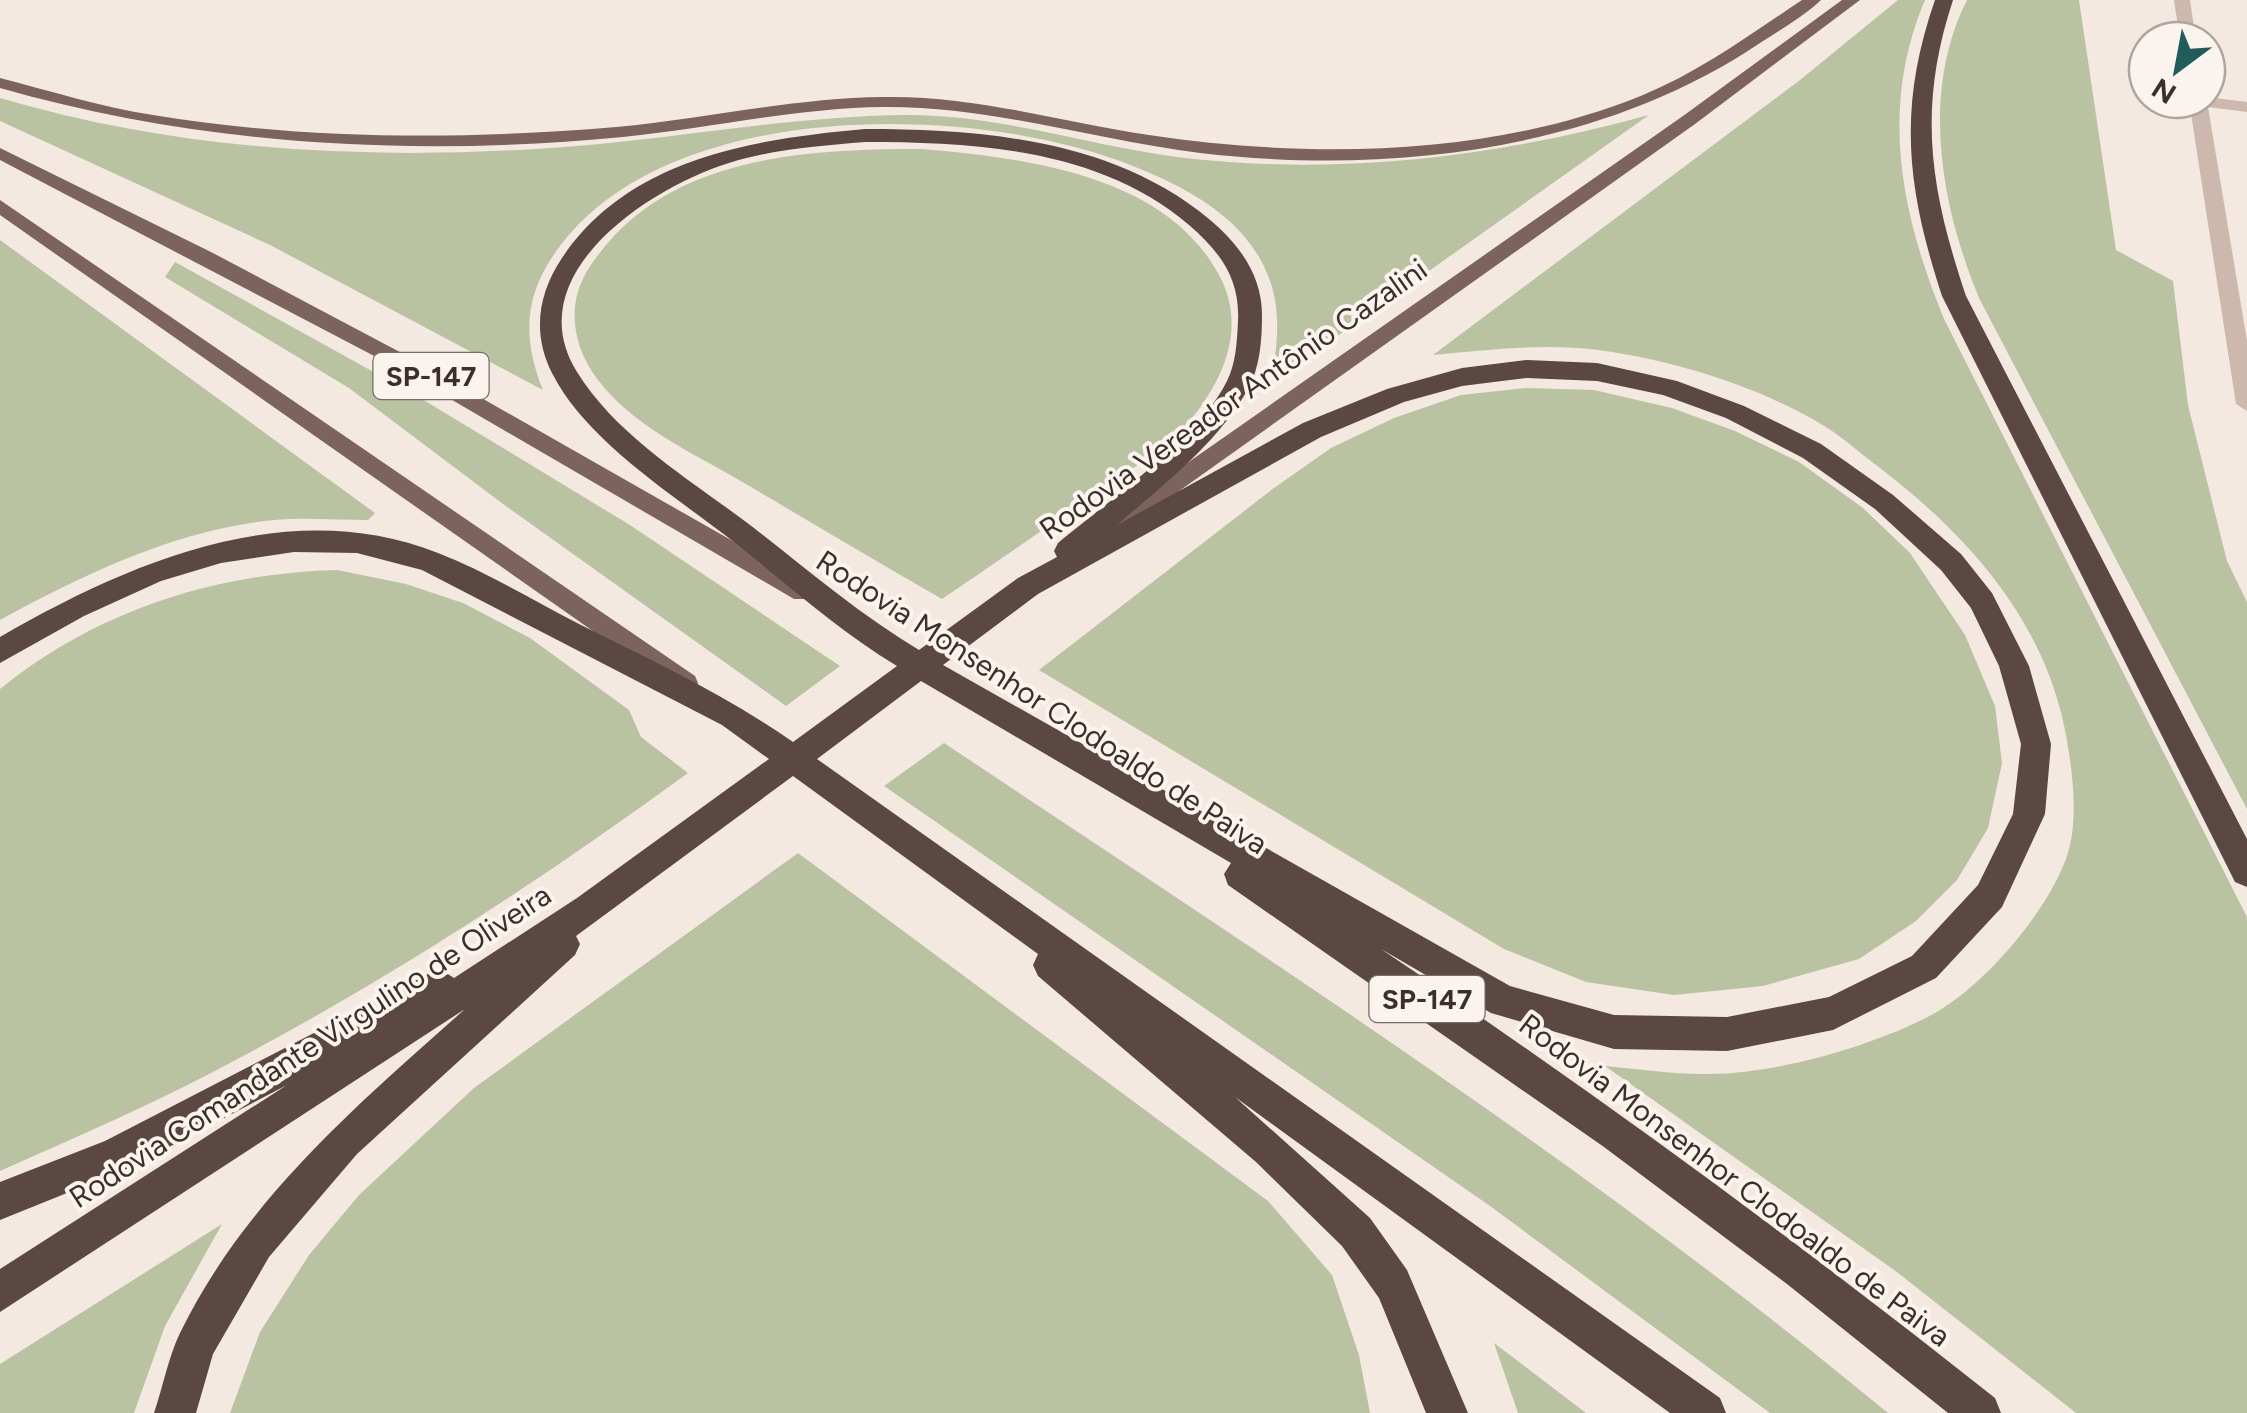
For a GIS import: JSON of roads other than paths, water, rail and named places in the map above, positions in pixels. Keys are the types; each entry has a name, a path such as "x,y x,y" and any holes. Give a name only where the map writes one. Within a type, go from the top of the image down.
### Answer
{"highway":[{"path":"1944,0 1930,36 1918,94 1919,173 1934,238 1962,311 2247,872"},
{"path":"850,620 626,441 581,396 555,352 550,304 570,261 606,220 644,192 694,167 806,140 877,135 1020,147 1088,164 1145,183 1199,217 1238,259 1251,302 1249,348 1237,386 1204,428 1026,588"},
{"path":"997,712 1503,1001 1614,1032 1727,1034 1833,1013 1924,967 1990,896 2029,814 2036,744 2014,666 1982,601 1951,562 1884,502 1812,450 1735,412 1668,387 1597,372 1527,369 1462,377 1396,395 1312,430 1026,588"},
{"path":"0,651 90,601 152,573 221,552 294,541 357,542 430,561 733,716 1705,1413"},
{"name":"Rodovia Vereador Antônio Cazalini","path":"662,856 1026,588"},
{"name":"Rodovia Monsenhor Clodoaldo de Paiva","path":"850,620 997,712 1448,1012 1650,1156 1980,1413"},
{"path":"871,816 1269,1149 1356,1232 1394,1284 1446,1413"},
{"path":"175,1413 196,1346 254,1243 344,1142 662,856"},
{"name":"Rodovia Comandante Virgulino de Oliveira","path":"0,1292 589,909 662,856"},
{"path":"0,1201 116,1155 589,909"}],"main road":[{"path":"0,83 132,116 248,132 349,140 553,137 852,103 914,103 975,108 1151,141 1225,150 1322,153 1490,139 1558,127 1631,106 1707,70 1813,0"},
{"name":"Rodovia Vereador Antônio Cazalini","path":"1026,588 1690,120 1852,0"},
{"name":"Rodovia Monsenhor Clodoaldo de Paiva","path":"0,153 276,291 407,362 606,474 850,620"},
{"path":"0,206 733,716"}],"street":[{"path":"2202,120 2240,318 2247,404"}]}
